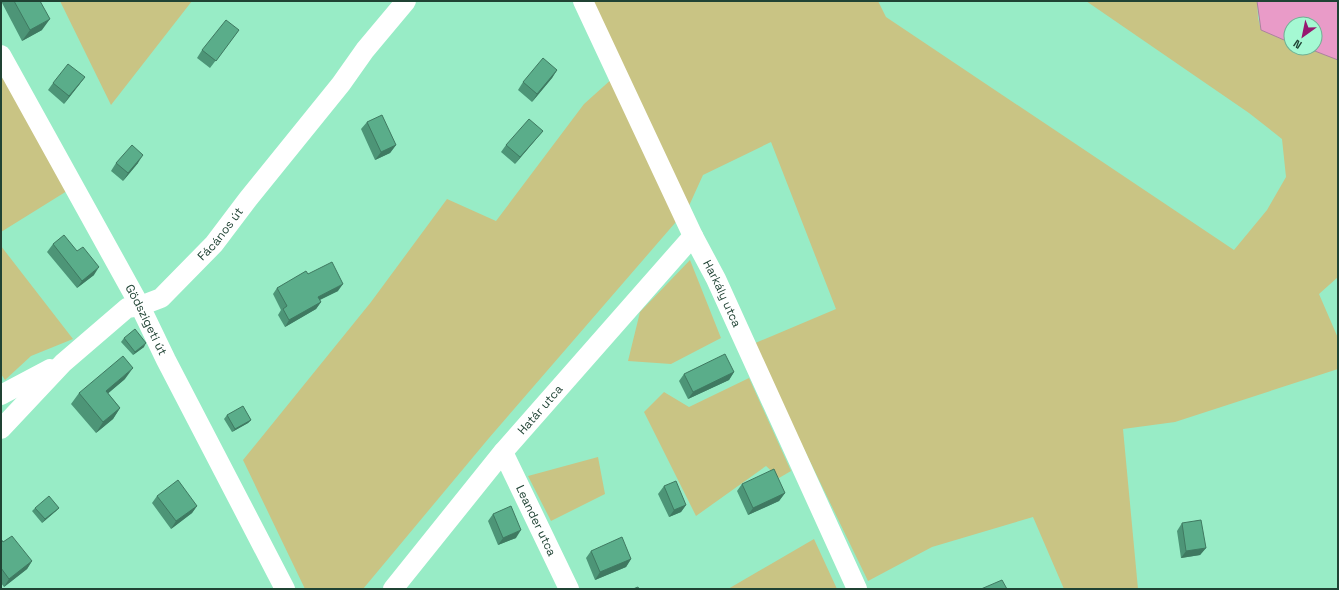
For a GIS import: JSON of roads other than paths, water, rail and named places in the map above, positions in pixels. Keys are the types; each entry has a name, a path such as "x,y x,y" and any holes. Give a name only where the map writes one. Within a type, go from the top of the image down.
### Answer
{"street":[{"name":"Fácános út","path":"1,429 63,363 127,308 140,306 161,298 214,244 248,199 341,84 365,50 406,1"},
{"name":"Harkály utca","path":"583,1 693,236 716,279 857,589"},
{"name":"Gödszigeti út","path":"1,55 140,306 281,587"},
{"name":"Határ utca","path":"393,589 503,452 693,236"},
{"path":"1,395 63,363"},
{"name":"Leander utca","path":"503,452 569,589"}]}
